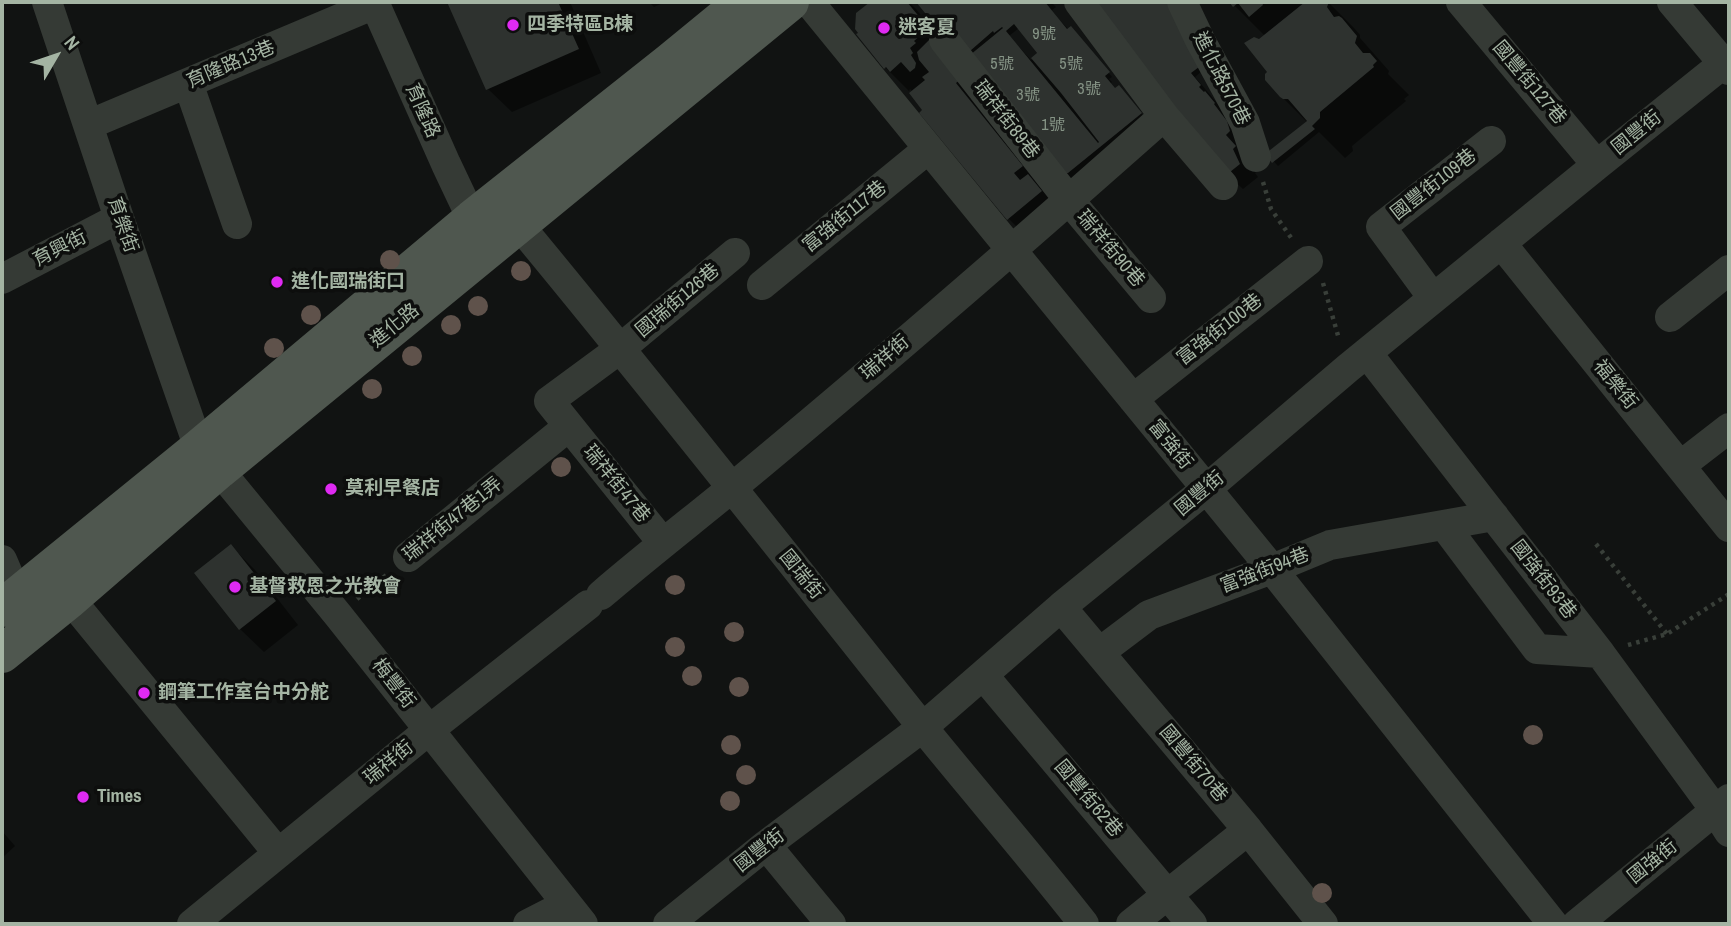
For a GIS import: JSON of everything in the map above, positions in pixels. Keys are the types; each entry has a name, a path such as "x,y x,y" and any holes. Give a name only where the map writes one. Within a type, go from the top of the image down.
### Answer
{"main road":[{"name":"進化路","path":"2,654 70,598 209,459 472,219 743,2"},
{"name":"進化路","path":"10,601 209,459 519,225 790,2"}],"street":[{"name":"育樂街","path":"47,2 119,218 209,459"},
{"name":"富強街","path":"809,2 1272,569 1553,924"},
{"path":"1079,2 1164,116 1223,185"},
{"name":"進化路570巷","path":"1182,2 1245,123 1256,157"},
{"name":"國豐街127巷","path":"1461,2 1597,165"},
{"path":"1672,2 1727,64"},
{"name":"育隆路13巷","path":"88,125 374,3"},
{"name":"育隆路","path":"374,3 472,219"},
{"name":"瑞祥街89巷","path":"944,40 1069,200"},
{"name":"國豐街","path":"668,924 766,845 923,727 1061,607 1433,298 1727,64"},
{"path":"188,83 237,224"},
{"name":"瑞祥街","path":"192,924 732,488 1012,251 1164,116"},
{"name":"國豐街109巷","path":"1433,298 1381,227 1491,141"},
{"name":"富強街117巷","path":"762,285 928,149"},
{"name":"瑞祥街90巷","path":"1069,200 1151,298"},
{"name":"育興街","path":"2,279 119,218"},
{"name":"國瑞街","path":"519,225 1084,924"},
{"name":"福樂街","path":"1501,243 1729,527"},
{"name":"國瑞街126巷","path":"569,426 549,401 621,348 735,253"},
{"name":"富強街100巷","path":"1133,399 1308,261"},
{"path":"1670,317 1729,270"},
{"name":"國強街93巷","path":"1367,353 1725,814"},
{"name":"瑞祥街47巷","path":"569,426 663,543"},
{"name":"瑞祥街47巷1弄","path":"408,557 569,426"},
{"path":"1680,466 1729,428"},
{"name":"梅豐街","path":"209,459 338,615 575,914"},
{"name":"富強街94巷","path":"1100,652 1149,615 1330,545 1494,516"},
{"path":"1444,525 1537,649 1600,653"},
{"path":"2,560 10,601"},
{"path":"70,598 278,853"},
{"name":"國豐街70巷","path":"1061,607 1323,924"},
{"name":"國豐街62巷","path":"983,674 1192,924"},
{"name":"國強街","path":"1577,924 1725,814"},
{"path":"1131,924 1248,830"},
{"path":"766,845 831,924"},
{"path":"528,924 575,914"}],"path":[{"path":"1596,544 1667,634"},
{"name":"瑞祥街47巷1弄","path":"338,615 408,557"},
{"path":"1600,653 1667,634 1729,594"}],"building":[{"name":"四季特區B棟","path":"447,2 558,2 579,49 486,90"},
{"path":"870,2 907,2 926,25 924,26 927,30 910,48 916,63 910,72 901,62 890,72 886,67 884,69 856,34 856,13"},
{"path":"916,2 1045,2 1067,29 1071,26 1110,72 1105,76 1115,88 1119,85 1142,113 1068,173 1056,174 970,55 1003,28 994,33 993,31 962,58","holes":["1014,24 1037,53 1031,58 1098,143 1006,31"]},
{"path":"1093,2 1167,2 1199,67 1191,73 1227,121 1230,131 1226,135 1236,146 1233,149 1240,164 1225,176"},
{"path":"1229,2 1262,2 1263,5 1249,17 1238,3 1233,7"},
{"path":"1305,2 1329,2 1327,7 1334,17 1342,18 1357,36 1355,43 1363,53 1370,53 1377,61 1374,67 1320,112 1320,118 1312,126 1315,129 1272,163 1265,154 1307,121 1288,99 1280,97 1265,80 1267,72 1244,43 1254,37 1259,39"},
{"path":"930,39 962,78 956,83 1023,166 1014,173 1020,180 1028,174 1042,191 1007,220 919,113 922,110 909,93 925,80 922,77 929,72 919,60 917,52"},
{"name":"基督救恩之光教會","path":"231,544 276,601 239,630 194,573"}],"place":[{"name":"四季特區B棟","path":"513,25"},
{"name":"迷客夏","path":"884,28"},
{"name":"進化國瑞街口","path":"277,282"},
{"name":"莫利早餐店","path":"331,489"},
{"name":"基督救恩之光教會","path":"235,587"},
{"name":"鋼筆工作室台中分舵","path":"144,693"},
{"name":"Times","path":"83,797"}]}
